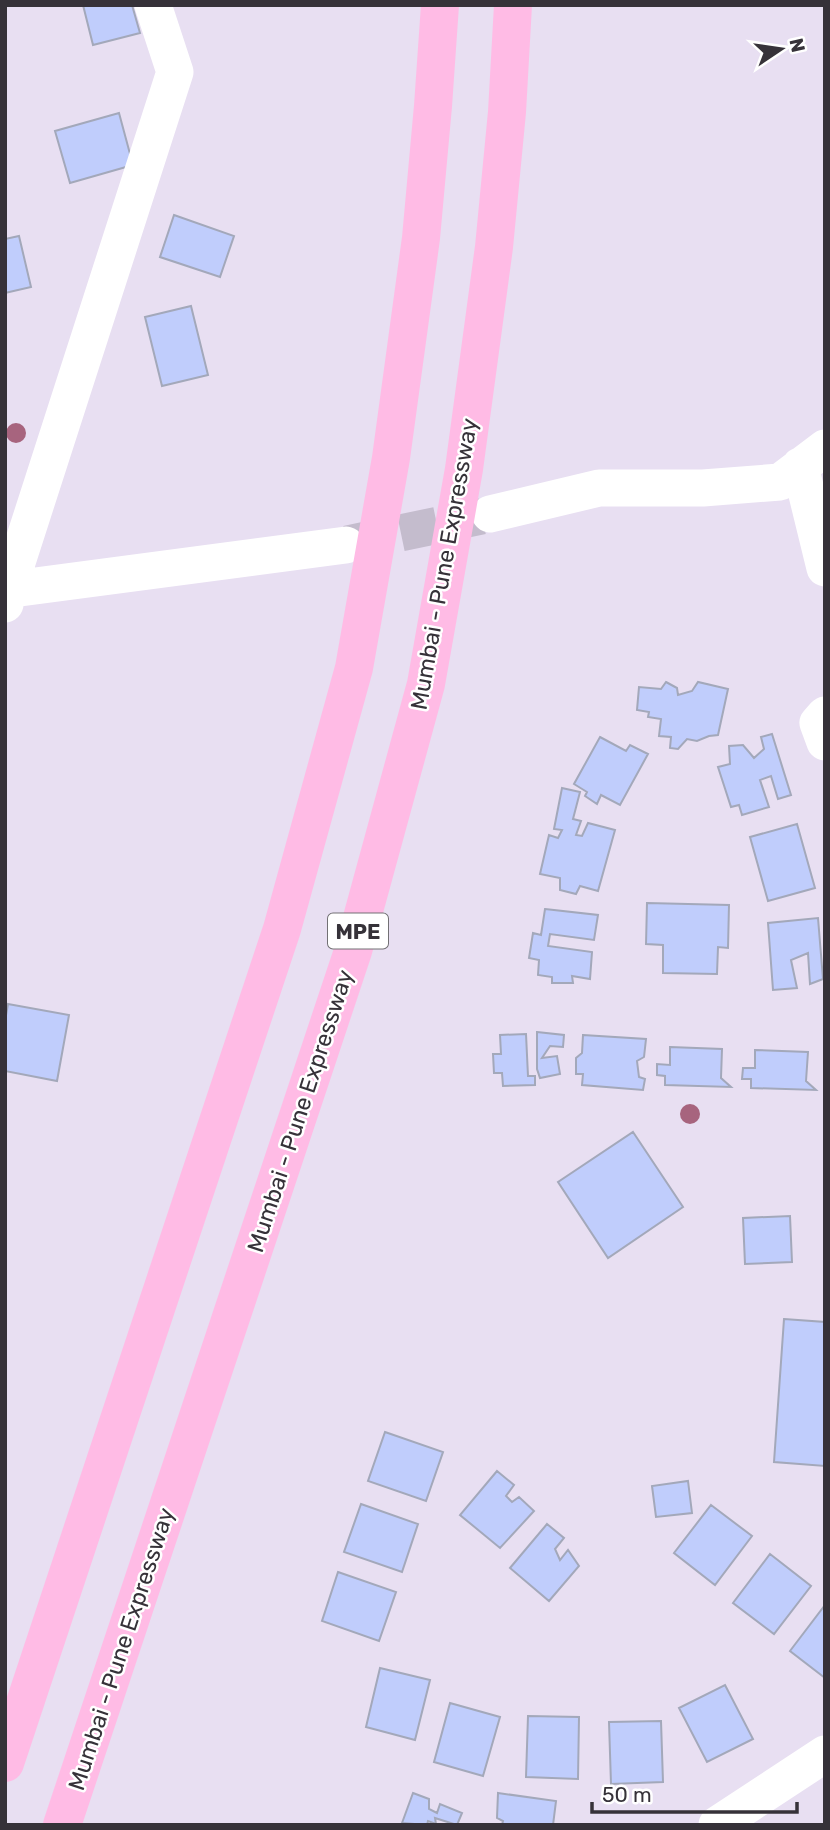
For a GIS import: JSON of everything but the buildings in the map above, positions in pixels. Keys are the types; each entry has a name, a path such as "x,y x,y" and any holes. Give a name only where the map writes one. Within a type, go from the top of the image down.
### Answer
{"highway":[{"path":"5,1763 282,929 354,668 391,458 421,239 440,5"},
{"name":"Mumbai - Pune Expressway","path":"62,1825 353,951 426,684 464,470 494,247 507,112 513,5"}],"street":[{"path":"153,5 175,72 6,595 346,545"},
{"path":"490,514 599,488 703,488 780,482 812,457"},
{"path":"812,457 825,568"},
{"path":"825,715 818,723 825,742"},
{"path":"717,1825 825,1754"}],"tunnel":[{"path":"347,544 482,516"}]}
